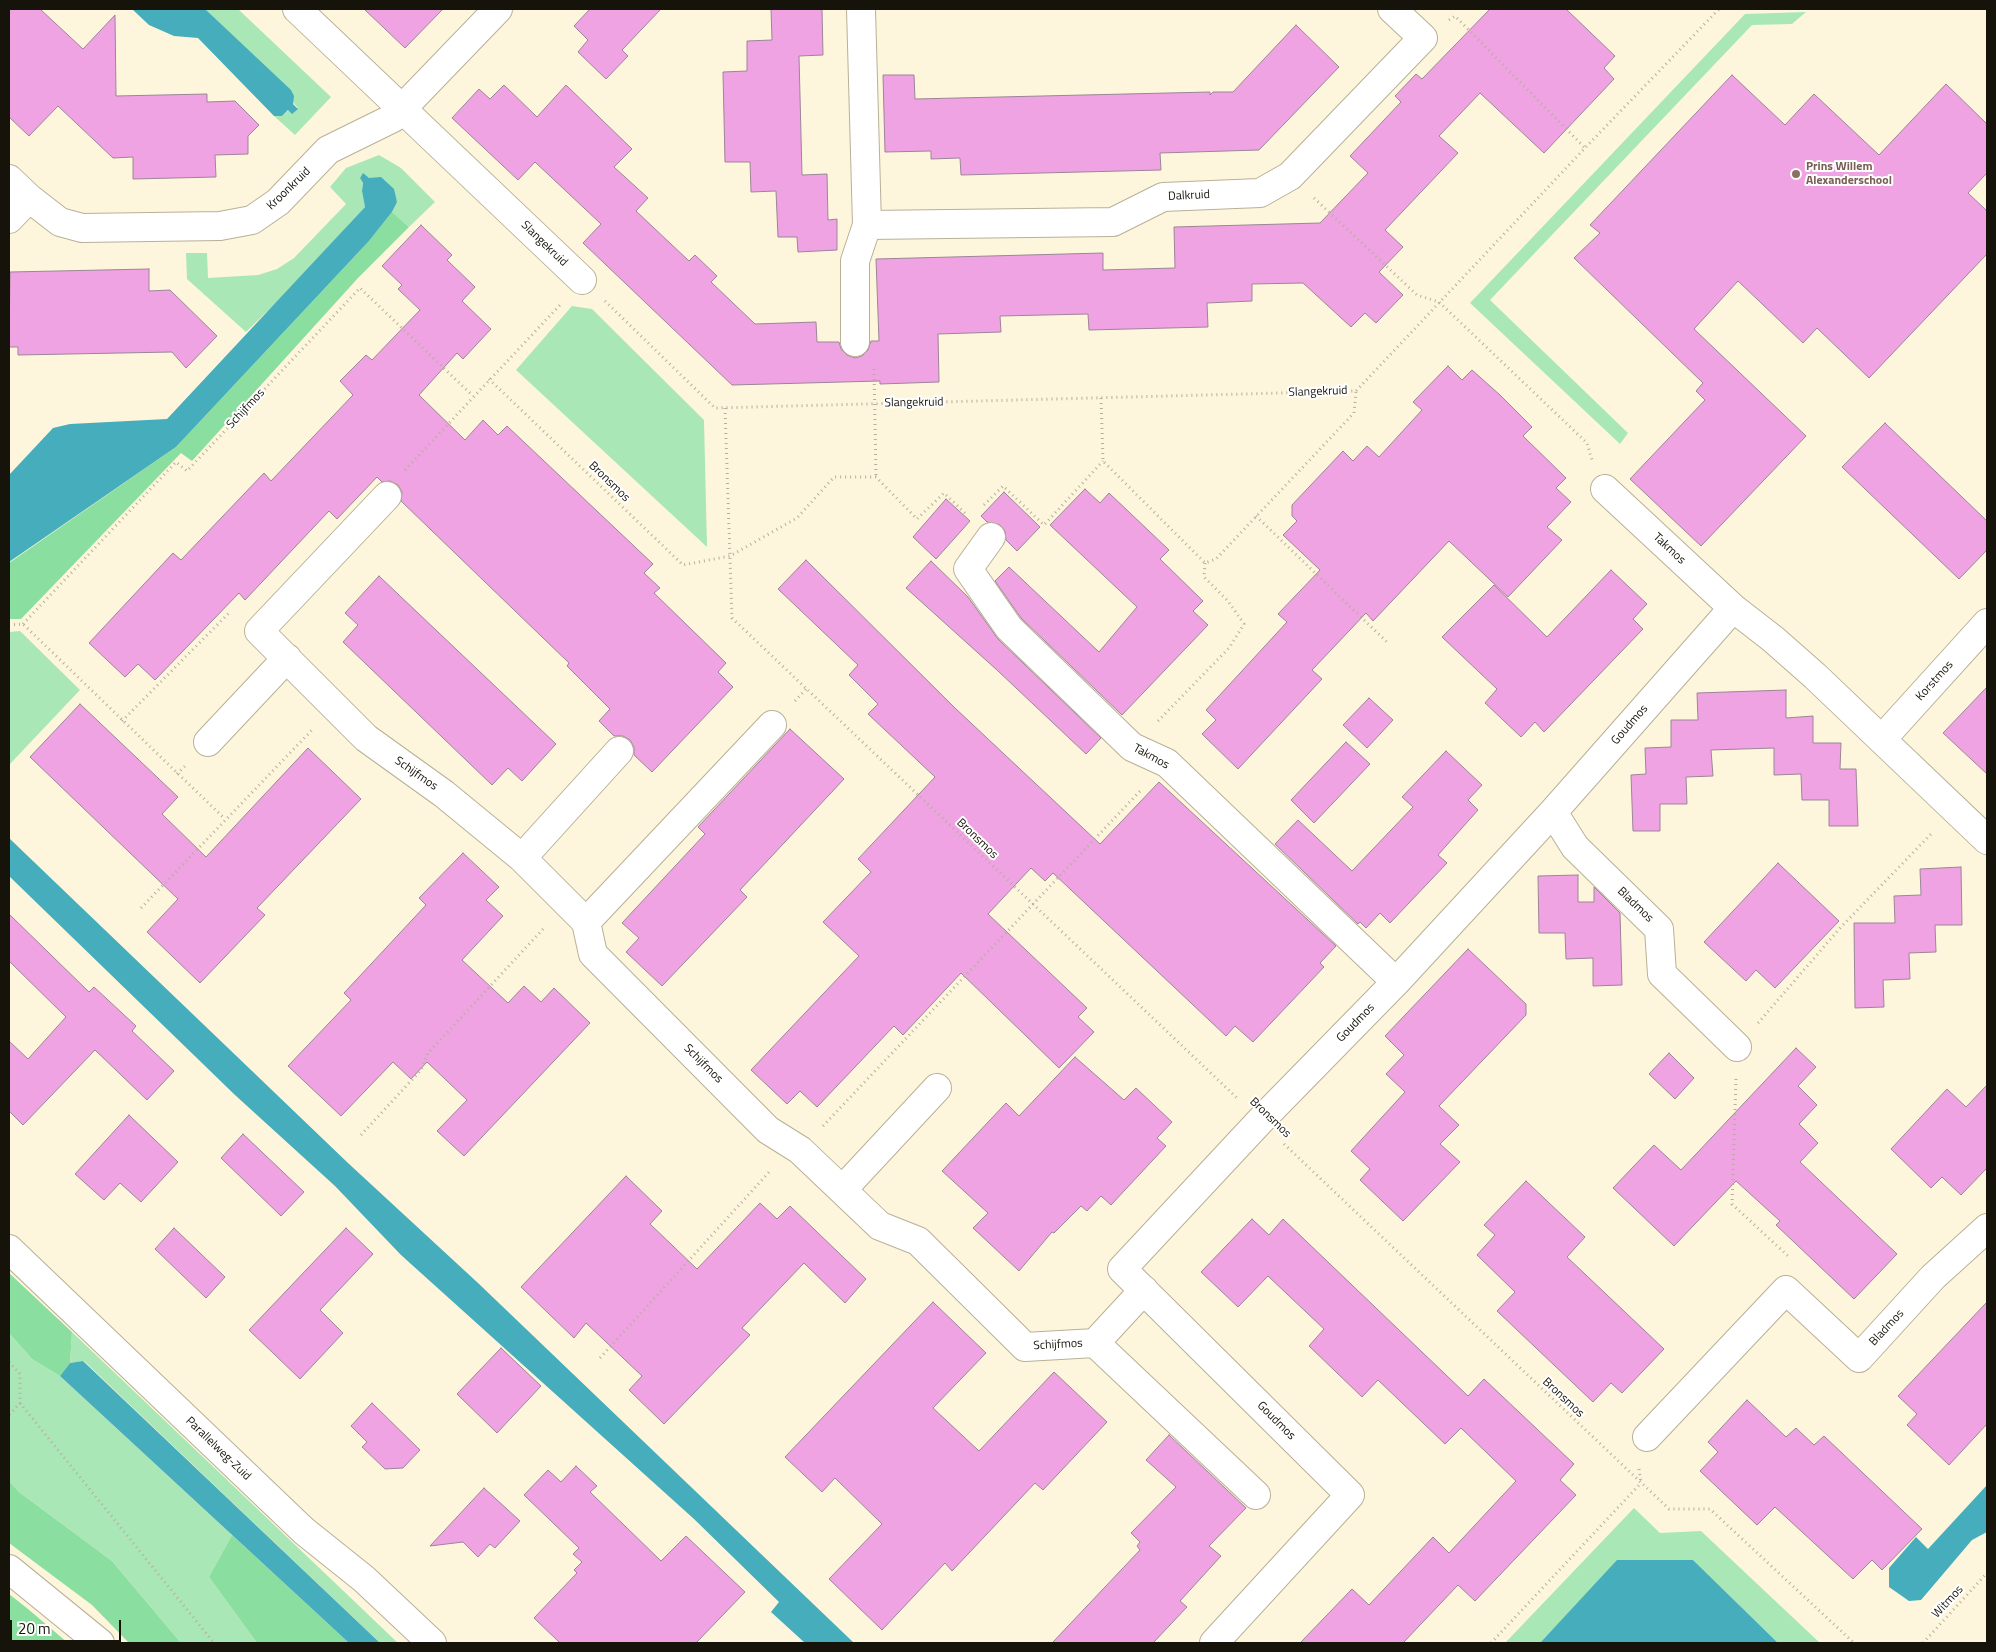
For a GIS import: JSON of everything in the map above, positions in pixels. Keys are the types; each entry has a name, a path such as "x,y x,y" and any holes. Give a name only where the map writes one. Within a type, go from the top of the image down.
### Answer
{"street":[{"name":"Slangekruid","path":"297,9 582,280"},
{"name":"Kroonkruid","path":"9,179 29,198 60,222 82,228 220,226 252,220 278,202 328,150 394,118 498,9"},
{"path":"855,342 856,260 867,225 861,9"},
{"path":"1392,9 1423,38"},
{"name":"Dalkruid","path":"867,225 1113,222 1163,197 1260,193 1290,176 1423,38"},
{"path":"9,219 29,198"},
{"name":"Takmos","path":"1605,490 1733,608"},
{"path":"259,630 387,496"},
{"name":"Takmos","path":"990,537 968,569 1010,628 1132,748 1167,763 1396,982"},
{"path":"1733,608 1773,639 1882,739 1987,840"},
{"name":"Goudmos","path":"1214,1643 1350,1495 1122,1269 1260,1120 1396,982 1554,812 1733,608"},
{"name":"Korstmos","path":"1882,739 1987,623"},
{"name":"Schijfmos","path":"259,630 366,738 444,794 522,858 577,913 593,954 768,1130 800,1150 880,1226 918,1241 1024,1347 1094,1343 1144,1290"},
{"path":"208,742 287,658"},
{"path":"577,913 772,725"},
{"path":"522,858 619,751"},
{"name":"Bladmos","path":"1554,812 1575,847 1659,929 1662,974 1737,1048"},
{"path":"842,1189 937,1088"},
{"name":"Bladmos","path":"1786,1290 1859,1358 1933,1277 1987,1228"},
{"name":"Parallelweg-Zuid","path":"9,1249 304,1531 364,1579 432,1643"},
{"path":"1648,1437 1786,1290"},
{"name":"Schijfmos","path":"1094,1343 1256,1495"},
{"path":"9,1570 100,1643"}],"path":[{"name":"Slangekruid","path":"582,280 715,408 1356,391 1438,302 1719,9"},
{"path":"1423,38 1455,16 1585,148"},
{"path":"1290,176 1417,295 1438,302 1587,443 1599,482 1605,490"},
{"path":"387,496 395,481 582,280"},
{"name":"Schijfmos","path":"23,624 176,462 187,471 360,288 473,396"},
{"name":"Bronsmos","path":"489,379 683,565 730,556"},
{"path":"1205,563 1216,560 1354,414 1356,391"},
{"path":"1101,398 1103,462 1205,563 1204,577 1228,601 1244,624 1229,648 1132,748"},
{"path":"875,404 876,477 917,519 944,493 990,537"},
{"name":"Bronsmos","path":"725,408 732,618 1669,1509 1710,1509 1854,1643"},
{"path":"971,518 1003,486 1044,525 1103,462"},
{"path":"730,556 797,518 834,477 876,477"},
{"path":"1256,516 1389,644"},
{"path":"122,721 234,608 259,630"},
{"path":"9,625 23,624 225,819"},
{"path":"141,908 225,819 336,707"},
{"path":"1033,904 1167,763"},
{"path":"1786,1290 1804,1270 1732,1204 1737,1048 1841,927 1955,809"},
{"path":"361,1136 421,1070 428,1053 577,913"},
{"path":"9,1362 20,1374 20,1403 214,1643"},
{"path":"9,1415 20,1403"},
{"path":"1491,1643 1642,1484"},
{"name":"Witmos","path":"1922,1643 1987,1573"}],"green space":[{"path":"205,9 238,9 331,97 295,135 274,116 282,116 289,110 298,108"},
{"path":"1806,12 1792,24 1752,25 1490,300 1628,433 1620,444 1470,303 1745,14"},
{"path":"379,155 401,168 435,202 409,227 392,212 397,201 363,174 360,178 363,183 362,191 365,207 281,298 246,332 187,279 186,253 207,253 208,278 258,275 277,269 294,258 346,204 330,187 346,168"},
{"path":"392,212 409,227 358,278 192,461 181,453 21,619 9,619 9,563 176,447 369,241"},
{"path":"572,306 592,309 704,420 707,547 516,370"},
{"path":"20,631 80,690 9,765 9,632"},
{"path":"9,1273 72,1332 70,1363 60,1376 32,1359 9,1333"},
{"path":"72,1332 398,1643 380,1643 84,1361 70,1363"},
{"path":"9,1333 32,1359 60,1376 232,1535 209,1577 257,1643 181,1643 112,1561 19,1492 9,1481"},
{"path":"9,1481 19,1492 112,1561 181,1643 129,1643 92,1605 9,1543"},
{"path":"1634,1508 1660,1533 1701,1531 1820,1643 1778,1643 1693,1560 1618,1560 1540,1643 1505,1643"},
{"path":"232,1535 349,1643 257,1643 209,1577"},
{"path":"9,1594 28,1609 68,1643 9,1643"}],"water":[{"path":"132,9 205,9 291,90 294,96 293,104 298,109 292,114 288,110 282,116 274,116 198,38 174,36 149,25"},
{"path":"363,173 369,178 381,177 394,189 397,202 392,212 369,241 176,447 9,562 9,475 53,428 70,424 167,419 365,207 362,191 363,183 360,178"},
{"path":"9,838 854,1643 805,1643 771,1612 779,1602 694,1519 401,1255 335,1186 235,1095 9,876"},
{"path":"83,1361 380,1643 349,1643 60,1376 70,1363"},
{"path":"1987,1485 1987,1532 1972,1540 1921,1600 1909,1601 1889,1587 1889,1568 1916,1537 1928,1549"},
{"path":"1617,1560 1693,1560 1778,1643 1540,1643"}],"building":[{"path":"9,9 40,9 83,49 115,15 116,96 207,94 207,102 235,101 259,125 248,136 248,154 215,155 216,177 133,179 133,157 113,158 58,106 29,136 9,117"},
{"path":"364,9 443,9 405,48"},
{"path":"590,9 661,9 622,50 628,56 606,79 578,52 588,40 574,26"},
{"path":"771,9 822,9 823,55 799,56 802,175 827,174 828,220 837,219 837,250 798,252 797,237 778,237 776,191 751,192 750,162 725,162 723,72 747,71 747,41 772,40"},
{"path":"1490,9 1566,9 1615,56 1604,68 1614,79 1544,153 1480,93 1439,136 1458,153 1385,230 1403,247 1379,272 1403,295 1376,323 1365,313 1351,327 1303,283 1252,284 1252,301 1207,303 1208,327 1089,330 1088,314 1000,316 1001,332 938,334 939,382 880,384 880,381 732,385 583,243 601,224 535,162 518,180 452,118 479,89 490,99 504,85 537,117 566,85 632,149 614,167 648,198 636,211 689,261 695,255 717,276 711,282 755,324 816,322 817,342 839,342 841,349 847,355 855,358 862,356 868,350 871,341 879,341 876,259 1103,253 1103,270 1175,268 1174,227 1320,223 1368,173 1350,156 1401,102 1395,96 1416,74 1422,79"},
{"path":"1296,25 1339,67 1259,150 1160,153 1161,170 961,175 960,158 931,159 931,151 885,152 883,75 914,75 915,99 1210,92 1210,95 1213,92 1233,92"},
{"path":"1732,75 1785,125 1814,94 1879,155 1946,84 1987,124 1987,173 1968,193 1987,211 1987,254 1869,378 1817,328 1803,343 1738,281 1694,329 1806,436 1701,546 1630,479 1705,400 1696,391 1703,383 1574,258 1600,233 1590,225"},
{"path":"421,225 452,255 447,260 475,287 462,301 491,329 463,359 457,353 419,395 465,440 483,420 498,435 507,426 653,564 644,573 660,588 654,593 726,663 718,672 733,687 652,772 634,755 634,747 630,740 623,736 614,736 599,721 610,709 567,666 569,663 401,501 402,492 398,485 390,481 382,482 377,477 337,519 329,511 245,600 239,593 155,680 138,664 125,677 89,643 173,553 181,560 264,473 271,481 353,395 340,381 366,355 372,360 420,310 398,289 402,285 382,266"},
{"path":"149,269 149,291 170,290 217,336 186,368 172,352 18,355 18,347 9,347 10,272"},
{"path":"1448,366 1462,380 1472,370 1500,395 1532,427 1523,436 1566,478 1556,488 1571,502 1547,527 1562,540 1508,597 1449,541 1373,621 1366,613 1312,670 1322,679 1238,769 1202,734 1216,720 1206,710 1287,622 1278,614 1320,570 1283,535 1297,521 1292,516 1292,505 1343,451 1353,461 1367,446 1379,457 1422,410 1413,402"},
{"path":"1885,423 1987,521 1987,550 1959,579 1842,467"},
{"path":"1085,489 1100,503 1109,493 1169,550 1160,559 1203,601 1193,611 1208,625 1122,715 1021,618 995,581 1009,567 1099,652 1137,607 1050,525"},
{"path":"1004,492 1040,527 1017,551 1006,540 1005,531 1000,525 987,522 981,516"},
{"path":"946,499 970,521 936,559 913,537"},
{"path":"806,560 955,708 1100,844 1159,782 1336,946 1320,963 1324,967 1253,1042 1235,1026 1226,1036 1053,873 1045,881 1031,868 988,914 1087,1008 1078,1017 1094,1032 1059,1068 961,973 903,1035 894,1026 817,1107 800,1091 787,1104 751,1070 859,956 823,922 871,872 858,859 935,777 868,714 878,704 849,675 858,665 778,589"},
{"path":"931,561 968,597 998,639 1101,738 1086,754 906,588"},
{"path":"1611,570 1647,604 1633,619 1643,629 1544,732 1535,722 1521,737 1485,703 1497,689 1442,637 1494,585 1547,637"},
{"path":"379,576 556,744 522,781 508,768 492,785 343,642 358,625 345,613"},
{"path":"1987,687 1987,774 1943,733"},
{"path":"1786,690 1786,718 1813,716 1813,743 1841,743 1840,769 1856,769 1858,826 1829,826 1829,800 1802,800 1801,774 1774,775 1774,748 1711,750 1713,776 1686,777 1687,804 1660,804 1660,831 1633,831 1631,775 1646,774 1645,748 1671,747 1671,720 1698,720 1697,693"},
{"path":"1369,698 1393,720 1367,748 1343,725"},
{"path":"80,704 178,797 162,814 206,857 308,748 361,799 257,908 265,915 200,983 147,932 178,899 30,757"},
{"path":"790,729 844,779 740,890 747,897 662,986 626,952 639,938 622,923 705,834 698,827"},
{"path":"1346,742 1370,764 1314,823 1291,800"},
{"path":"1446,751 1482,785 1468,800 1478,810 1438,855 1447,863 1390,923 1380,913 1366,928 1360,922 1358,924 1275,844 1298,820 1352,871 1413,807 1402,797"},
{"path":"463,853 499,887 486,900 503,916 462,960 508,1003 524,986 541,1002 554,988 590,1023 464,1156 437,1131 467,1100 427,1062 411,1079 393,1062 341,1116 288,1066 351,1000 344,993 426,905 419,898"},
{"path":"1778,863 1839,921 1775,988 1756,970 1746,981 1704,942"},
{"path":"1961,867 1962,925 1935,925 1936,952 1909,953 1910,979 1883,980 1884,1007 1855,1008 1854,923 1895,923 1894,896 1921,895 1920,869"},
{"path":"1578,875 1578,902 1594,902 1594,887 1620,913 1622,985 1593,986 1593,958 1566,959 1565,933 1539,933 1538,876"},
{"path":"9,914 89,992 94,987 136,1026 132,1031 174,1071 147,1100 95,1050 23,1125 9,1111 9,1041 28,1059 66,1017 9,961"},
{"path":"1468,949 1526,1004 1526,1015 1439,1106 1459,1125 1440,1144 1460,1162 1403,1221 1360,1180 1370,1169 1351,1151 1405,1092 1386,1074 1404,1055 1385,1036"},
{"path":"1796,1048 1816,1067 1798,1086 1817,1105 1799,1124 1818,1143 1800,1162 1897,1254 1854,1299 1776,1225 1780,1221 1736,1181 1674,1246 1613,1188 1654,1145 1681,1170"},
{"path":"1669,1053 1694,1078 1675,1099 1649,1074"},
{"path":"1075,1057 1124,1100 1136,1088 1172,1122 1157,1138 1166,1146 1111,1205 1101,1196 1087,1211 1081,1206 1054,1233 1052,1232 1019,1271 973,1228 988,1213 942,1171 1006,1103 1019,1116"},
{"path":"1987,1085 1987,1168 1961,1195 1942,1177 1931,1188 1891,1149 1947,1089 1966,1107"},
{"path":"129,1115 178,1162 141,1202 120,1183 104,1200 75,1174"},
{"path":"243,1134 304,1192 281,1216 221,1158"},
{"path":"626,1176 662,1211 650,1224 697,1269 760,1203 777,1219 790,1206 866,1279 845,1303 804,1263 742,1328 750,1335 664,1424 629,1390 642,1376 586,1323 574,1338 521,1287"},
{"path":"1526,1181 1585,1237 1567,1257 1664,1349 1622,1393 1611,1383 1593,1402 1497,1311 1515,1292 1477,1255 1495,1235 1484,1225"},
{"path":"1252,1219 1269,1235 1283,1219 1468,1396 1484,1379 1574,1464 1560,1480 1576,1495 1475,1601 1458,1585 1403,1643 1300,1643 1352,1589 1369,1605 1433,1537 1449,1553 1516,1481 1461,1428 1445,1444 1378,1380 1362,1397 1309,1346 1324,1329 1268,1276 1238,1307 1201,1272"},
{"path":"174,1228 225,1277 206,1298 155,1249"},
{"path":"346,1228 373,1254 320,1310 343,1333 300,1379 249,1330"},
{"path":"933,1302 986,1353 933,1408 979,1451 1054,1372 1107,1422 1043,1490 1035,1483 952,1571 945,1563 882,1630 829,1579 882,1524 835,1478 822,1492 785,1457"},
{"path":"1987,1302 1987,1424 1949,1465 1907,1425 1917,1414 1898,1396"},
{"path":"501,1348 541,1386 497,1433 457,1394"},
{"path":"1747,1400 1786,1437 1796,1428 1814,1445 1824,1436 1922,1529 1882,1570 1872,1560 1853,1579 1775,1507 1757,1525 1700,1471 1718,1452 1708,1442"},
{"path":"372,1403 420,1450 403,1468 385,1469 362,1447 367,1442 351,1426"},
{"path":"1169,1435 1246,1508 1209,1546 1221,1556 1180,1601 1187,1607 1153,1643 1052,1643 1140,1550 1137,1546 1140,1542 1131,1533 1176,1487 1146,1460"},
{"path":"576,1466 597,1486 590,1492 661,1561 686,1536 745,1592 696,1643 560,1643 534,1618 577,1573 574,1570 582,1562 573,1554 579,1548 524,1495 548,1470 561,1482"},
{"path":"484,1488 520,1521 495,1548 490,1544 478,1557 463,1542 430,1546"}],"place":[{"name":"Prins Willem Alexanderschool","path":"1796,174"}]}
